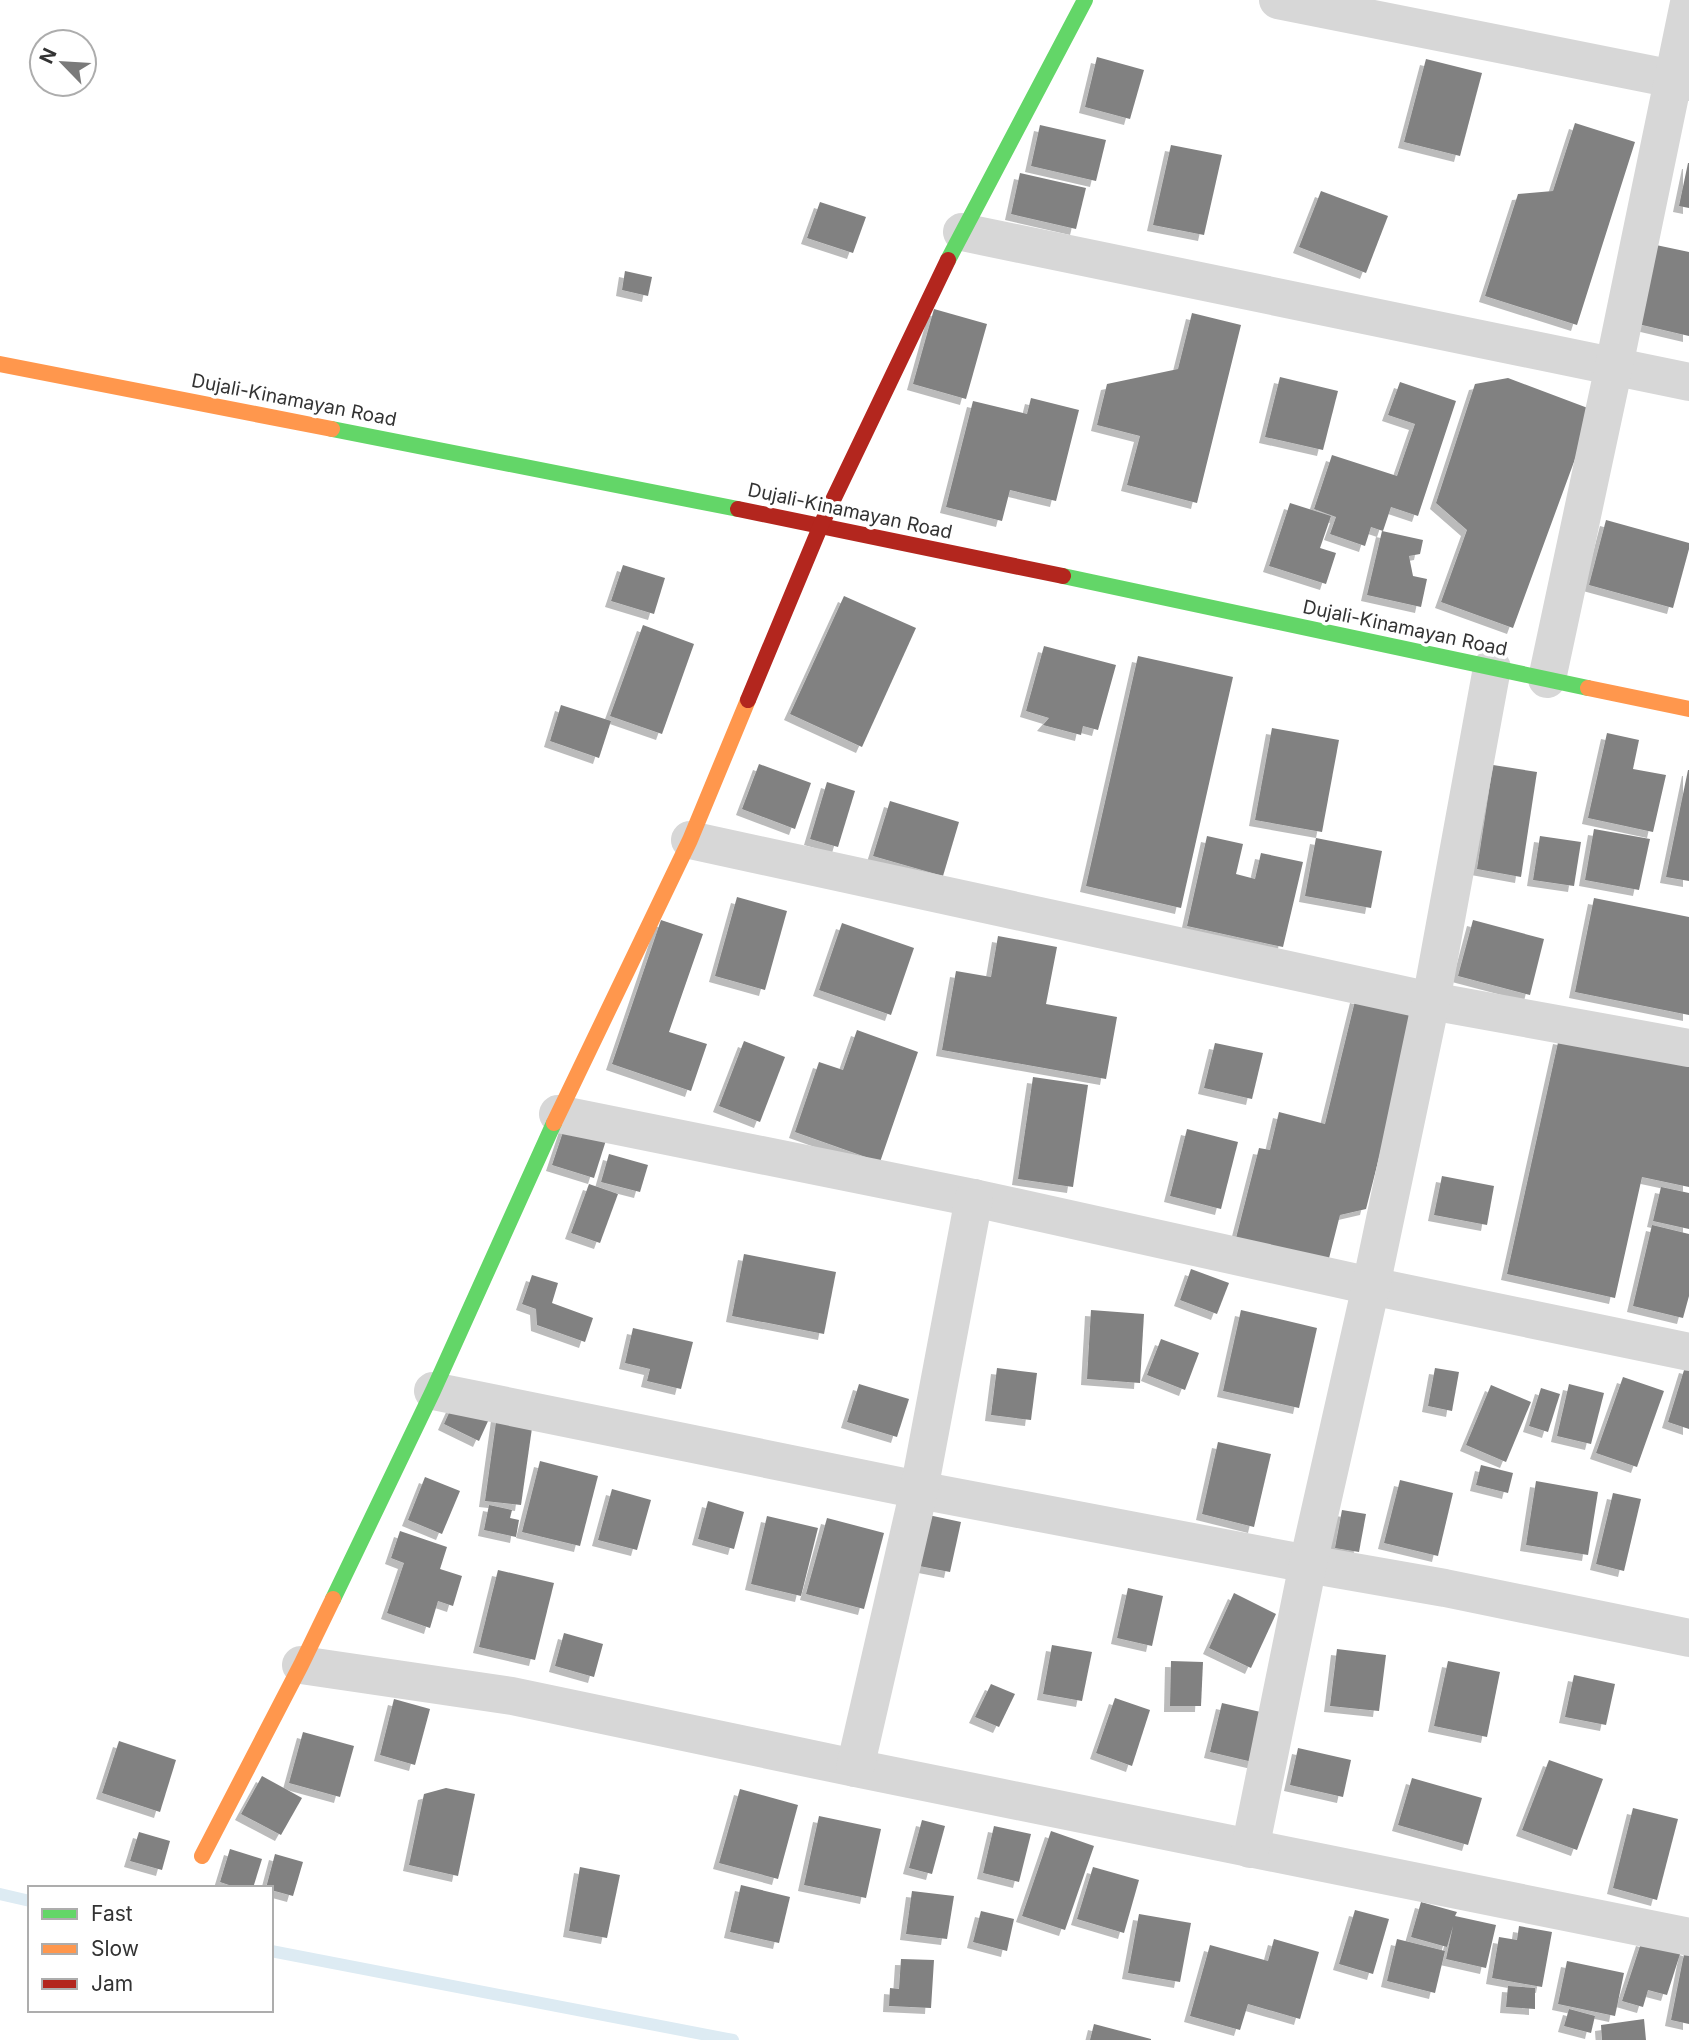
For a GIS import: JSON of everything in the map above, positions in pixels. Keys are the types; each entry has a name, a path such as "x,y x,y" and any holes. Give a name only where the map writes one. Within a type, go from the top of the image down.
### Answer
{"street":[{"path":"202,1856 301,1665 433,1391 558,1114 690,840 821,526 962,232 1085,0"},
{"path":"1278,0 1681,81"},
{"path":"1547,679 1614,366 1681,81 1689,3"},
{"path":"962,232 1689,382"},
{"name":"Dujali-Kinamayan Road","path":"0,364 821,526 1689,709"},
{"path":"1250,1849 1308,1564 1371,1286 1431,1001 1492,668"},
{"path":"690,840 1431,1001 1689,1048"},
{"path":"558,1114 974,1198 1371,1286 1689,1352"},
{"path":"855,1768 919,1490 974,1198"},
{"path":"433,1391 919,1490 1445,1588 1689,1638"},
{"path":"301,1665 512,1696 1689,1937"}],"building":[{"path":"1097,57 1144,70 1130,119 1085,107"},
{"path":"1426,59 1482,73 1460,156 1404,142"},
{"path":"1575,123 1635,142 1577,325 1485,296 1518,194 1553,191"},
{"path":"1040,125 1106,140 1096,181 1031,166"},
{"path":"1171,145 1222,155 1204,235 1153,225"},
{"path":"1689,163 1689,208 1679,206"},
{"path":"1020,173 1086,188 1076,229 1011,214"},
{"path":"1321,191 1388,216 1366,273 1299,247"},
{"path":"820,202 866,217 853,253 807,238"},
{"path":"1656,245 1689,252 1689,336 1638,324"},
{"path":"625,271 652,277 648,296 622,290"},
{"path":"934,309 987,324 966,399 913,384"},
{"path":"1192,313 1241,325 1197,503 1127,485 1140,436 1097,425 1107,384 1178,369"},
{"path":"1280,377 1338,391 1323,450 1265,437"},
{"path":"1508,378 1593,410 1513,628 1441,602 1467,530 1436,503 1475,384"},
{"path":"1400,382 1456,401 1418,516 1391,507 1383,531 1371,527 1365,546 1330,534 1336,517 1314,509 1332,455 1397,476 1415,424 1388,415"},
{"path":"1031,398 1079,410 1056,501 1010,490 1002,521 946,507 973,401 1027,414"},
{"path":"1290,503 1331,516 1320,548 1336,553 1326,584 1269,566"},
{"path":"1606,520 1689,543 1673,608 1589,585"},
{"path":"1382,531 1423,540 1420,554 1409,556 1413,576 1427,579 1421,607 1367,595"},
{"path":"623,565 665,578 654,614 611,601"},
{"path":"844,596 916,628 862,747 790,714"},
{"path":"643,625 694,644 662,734 610,716"},
{"path":"1044,646 1116,665 1098,730 1083,726 1081,735 1043,725 1049,718 1026,711"},
{"path":"1138,656 1233,677 1181,908 1086,886"},
{"path":"561,705 611,721 599,758 550,741"},
{"path":"1272,728 1339,740 1322,832 1255,820"},
{"path":"1607,733 1639,740 1633,769 1666,775 1653,832 1588,818"},
{"path":"759,764 811,783 795,829 742,809"},
{"path":"1493,765 1537,772 1521,877 1477,869"},
{"path":"1689,770 1689,881 1666,877"},
{"path":"827,782 855,791 838,847 810,839"},
{"path":"890,801 959,822 943,876 873,856"},
{"path":"1594,829 1650,839 1639,890 1585,880"},
{"path":"1207,836 1243,844 1236,874 1255,879 1261,853 1303,862 1283,947 1187,926"},
{"path":"1540,836 1581,842 1574,886 1533,880"},
{"path":"1316,838 1382,851 1371,908 1305,896"},
{"path":"737,897 787,911 765,990 715,976"},
{"path":"1594,898 1689,917 1689,1015 1575,992"},
{"path":"661,920 703,934 669,1032 707,1044 691,1091 612,1064"},
{"path":"1473,920 1544,939 1530,995 1458,976"},
{"path":"842,923 914,948 891,1015 819,990"},
{"path":"998,936 1057,947 1046,1004 1117,1017 1106,1079 942,1050 956,971 991,977"},
{"path":"1356,997 1416,1012 1366,1209 1340,1215 1326,1270 1234,1246 1259,1148 1270,1150 1279,1112 1325,1124"},
{"path":"857,1030 918,1052 880,1162 795,1132 819,1062 843,1070"},
{"path":"1559,1038 1689,1066 1689,1187 1642,1177 1615,1298 1507,1274"},
{"path":"744,1041 785,1057 760,1122 719,1106"},
{"path":"1215,1043 1263,1053 1252,1099 1204,1088"},
{"path":"1033,1077 1088,1085 1073,1187 1018,1179"},
{"path":"567,1120 608,1134 594,1178 552,1165"},
{"path":"1187,1129 1238,1142 1221,1209 1170,1196"},
{"path":"609,1154 648,1165 640,1192 601,1182"},
{"path":"1442,1176 1494,1186 1487,1225 1434,1215"},
{"path":"589,1184 618,1194 600,1243 571,1233"},
{"path":"1661,1187 1689,1193 1689,1229 1653,1221"},
{"path":"1652,1225 1689,1234 1689,1296 1683,1318 1633,1306"},
{"path":"744,1254 836,1272 824,1334 732,1316"},
{"path":"1191,1269 1229,1283 1217,1314 1180,1300"},
{"path":"532,1275 558,1283 552,1303 593,1318 585,1342 537,1325 536,1309 522,1304"},
{"path":"1091,1310 1144,1314 1140,1383 1087,1379"},
{"path":"1241,1310 1317,1328 1299,1408 1223,1391"},
{"path":"633,1328 693,1342 681,1389 647,1381 650,1369 625,1363"},
{"path":"1161,1339 1199,1353 1185,1390 1147,1375"},
{"path":"1685,1367 1689,1368 1689,1429 1668,1422"},
{"path":"997,1368 1037,1373 1031,1420 991,1415"},
{"path":"1435,1368 1459,1372 1452,1411 1428,1406"},
{"path":"1623,1377 1664,1391 1637,1467 1596,1453"},
{"path":"859,1384 909,1399 897,1437 847,1422"},
{"path":"1569,1384 1604,1393 1591,1444 1557,1436"},
{"path":"1491,1385 1531,1402 1506,1462 1466,1445"},
{"path":"1541,1388 1560,1394 1548,1432 1529,1426"},
{"path":"454,1402 489,1419 479,1441 444,1424"},
{"path":"497,1415 533,1421 521,1505 485,1501"},
{"path":"1218,1442 1271,1454 1254,1527 1202,1514"},
{"path":"540,1461 598,1476 580,1546 522,1532"},
{"path":"1481,1465 1513,1473 1508,1493 1476,1485"},
{"path":"425,1477 460,1491 442,1534 408,1520"},
{"path":"1400,1480 1453,1493 1438,1556 1384,1543"},
{"path":"1536,1481 1598,1492 1588,1555 1526,1545"},
{"path":"612,1489 651,1500 637,1550 598,1540"},
{"path":"1613,1493 1641,1499 1624,1571 1596,1564"},
{"path":"708,1501 744,1512 734,1549 698,1539"},
{"path":"489,1505 512,1510 510,1518 519,1520 516,1537 484,1530"},
{"path":"1342,1510 1366,1514 1359,1552 1335,1548"},
{"path":"919,1513 961,1522 950,1572 909,1564"},
{"path":"767,1516 818,1528 801,1596 751,1584"},
{"path":"827,1518 884,1533 864,1609 806,1594"},
{"path":"400,1531 447,1547 440,1569 462,1576 453,1606 438,1601 430,1628 387,1613 404,1563 391,1558"},
{"path":"498,1570 554,1583 535,1660 479,1647"},
{"path":"1128,1588 1163,1596 1152,1646 1117,1638"},
{"path":"1234,1593 1276,1614 1251,1668 1209,1648"},
{"path":"564,1633 603,1644 594,1677 555,1666"},
{"path":"1052,1645 1092,1652 1082,1701 1043,1694"},
{"path":"1337,1649 1386,1655 1379,1711 1330,1706"},
{"path":"1171,1661 1203,1662 1201,1706 1170,1706"},
{"path":"1448,1661 1500,1672 1487,1737 1434,1726"},
{"path":"1574,1675 1615,1684 1606,1725 1565,1717"},
{"path":"991,1684 1015,1694 999,1727 975,1717"},
{"path":"1115,1698 1150,1710 1132,1766 1096,1753"},
{"path":"394,1699 430,1709 415,1765 380,1755"},
{"path":"1222,1703 1269,1714 1257,1763 1210,1752"},
{"path":"303,1732 354,1746 340,1797 289,1783"},
{"path":"119,1741 176,1760 160,1812 102,1793"},
{"path":"1298,1748 1351,1760 1343,1797 1290,1785"},
{"path":"1549,1760 1603,1779 1577,1850 1522,1830"},
{"path":"262,1776 302,1798 281,1835 241,1814"},
{"path":"1412,1778 1482,1798 1468,1845 1398,1825"},
{"path":"446,1788 475,1794 458,1876 409,1865 424,1794"},
{"path":"740,1789 798,1805 778,1879 719,1863"},
{"path":"1633,1808 1678,1819 1657,1900 1613,1888"},
{"path":"819,1816 881,1829 866,1898 804,1885"},
{"path":"922,1820 945,1826 932,1874 909,1868"},
{"path":"994,1826 1031,1834 1019,1882 983,1873"},
{"path":"1051,1831 1094,1846 1065,1930 1022,1916"},
{"path":"139,1832 170,1841 162,1870 130,1861"},
{"path":"230,1849 262,1859 254,1886 232,1886 220,1882"},
{"path":"275,1854 303,1862 293,1896 273,1891 273,1886 267,1886"},
{"path":"580,1867 620,1875 607,1938 569,1931"},
{"path":"1093,1867 1139,1880 1124,1933 1077,1919"},
{"path":"741,1885 790,1897 779,1943 730,1932"},
{"path":"912,1891 954,1896 947,1939 906,1934"},
{"path":"1421,1902 1457,1912 1455,1916 1496,1925 1486,1968 1446,1959 1453,1926 1447,1947 1411,1937"},
{"path":"1355,1910 1389,1919 1373,1974 1339,1964"},
{"path":"981,1911 1014,1919 1007,1951 973,1942"},
{"path":"1139,1914 1191,1923 1180,1982 1128,1973"},
{"path":"1519,1926 1552,1932 1542,1987 1492,1978 1499,1937 1517,1940"},
{"path":"1274,1939 1319,1952 1300,2019 1248,2004 1240,2030 1190,2016 1210,1945 1268,1961"},
{"path":"1397,1939 1445,1951 1435,1993 1387,1981"},
{"path":"1642,1940 1681,1951 1667,1995 1648,1990 1643,2007 1622,2001"},
{"path":"1685,1949 1689,1950 1689,2024 1671,2020"},
{"path":"901,1959 934,1960 931,2008 889,2006 890,1988 899,1989"},
{"path":"1567,1961 1624,1973 1615,2016 1558,2004"},
{"path":"1508,1986 1535,1988 1535,2009 1506,2007"},
{"path":"1569,2009 1595,2016 1591,2033 1564,2026"},
{"path":"1644,2019 1646,2040 1602,2040 1601,2025"},
{"path":"1094,2024 1151,2039 1151,2040 1090,2040"}],"waterway":[{"path":"0,1894 28,1901"},
{"path":"273,1951 733,2040"}],"traffic: fast":[{"path":"948,260 1085,0"},
{"path":"332,429 738,509"},
{"path":"1063,576 1588,688"},
{"path":"333,1599 433,1391 554,1123"}],"traffic: slow":[{"path":"0,364 332,429"},
{"path":"1588,688 1689,709"},
{"path":"554,1123 690,840 748,700"},
{"path":"202,1856 333,1599"}],"traffic: jam":[{"path":"748,700 821,525 948,260"},
{"path":"738,509 1063,576"}]}
